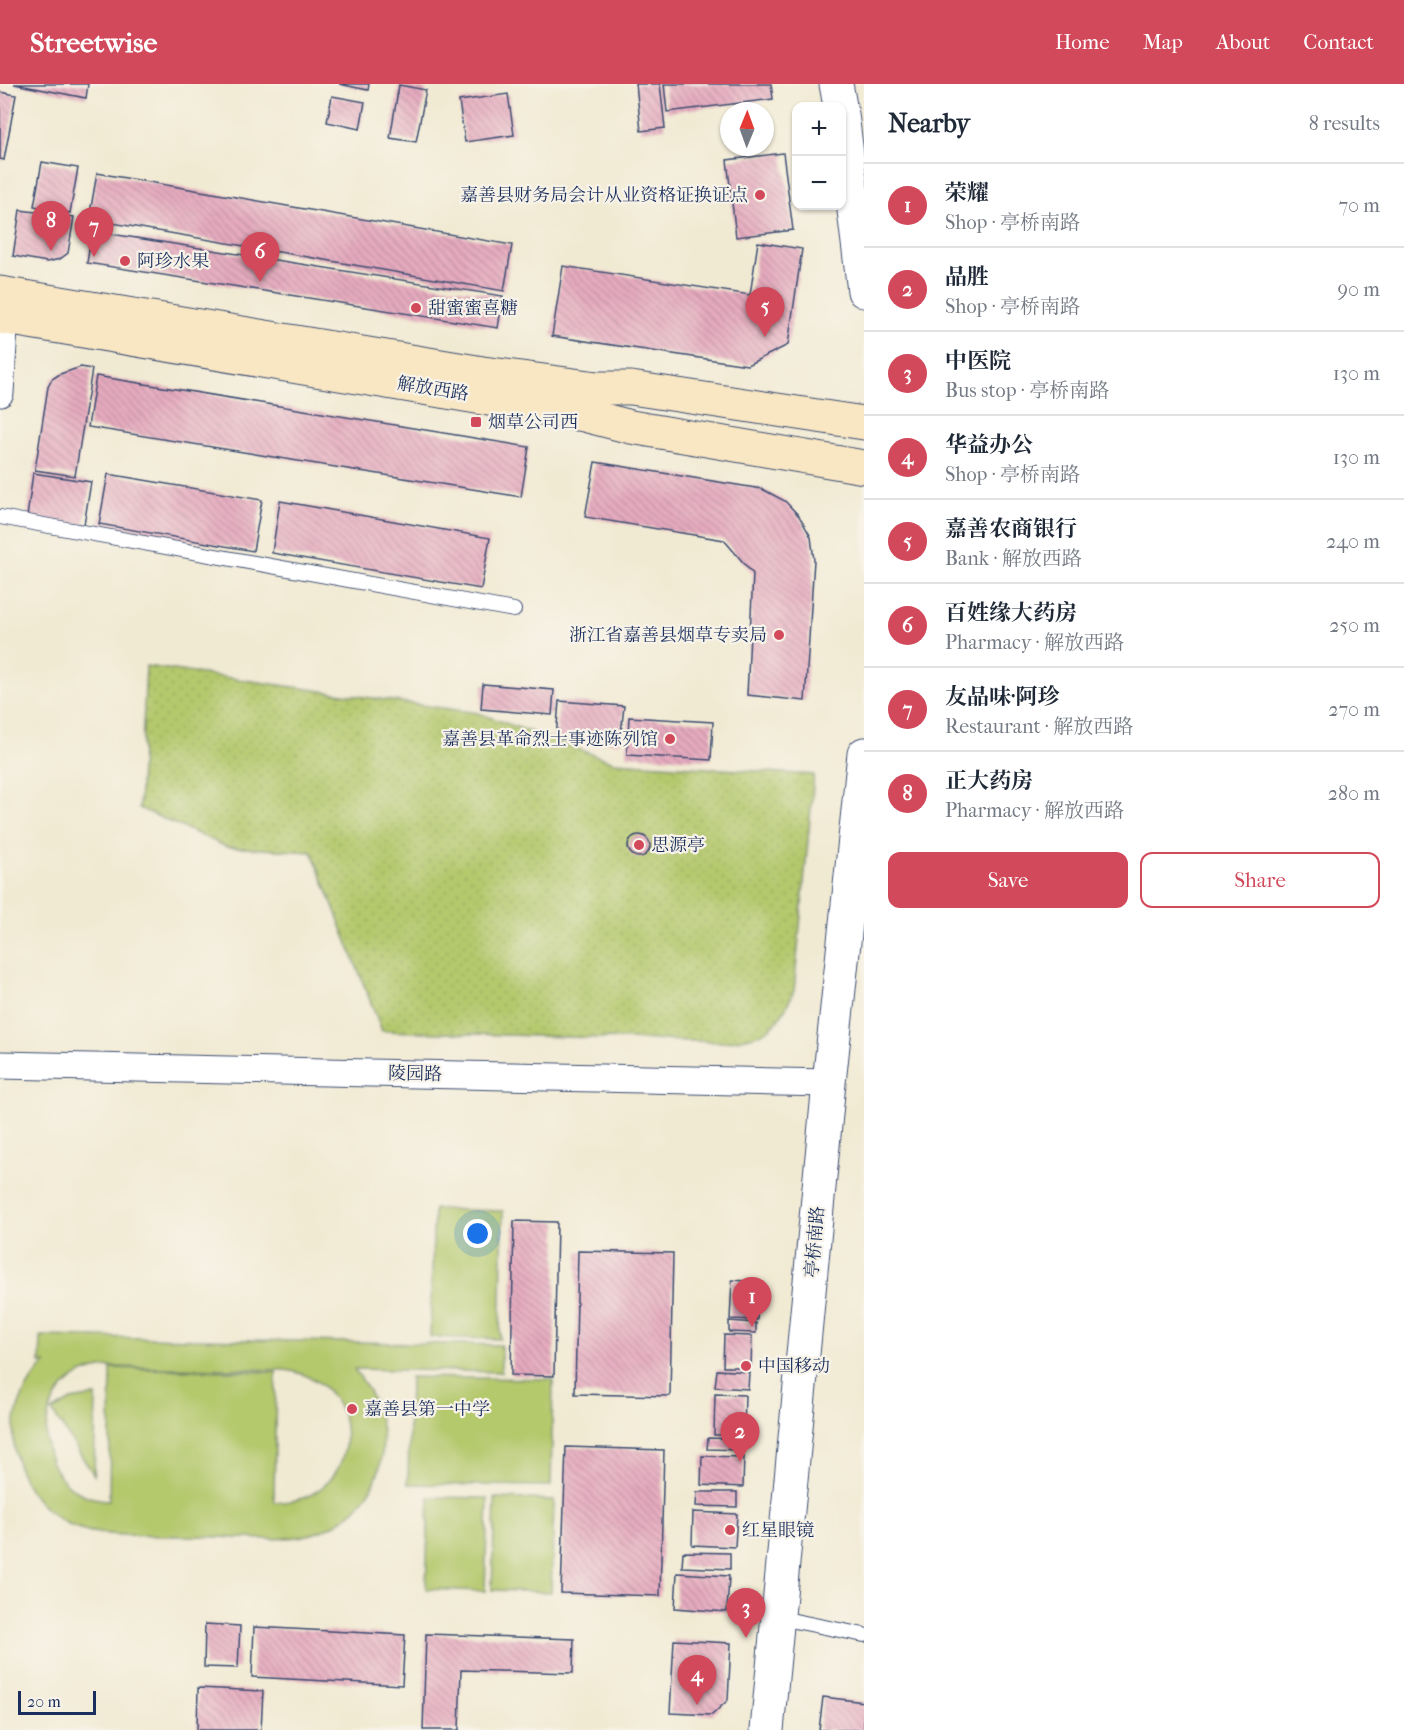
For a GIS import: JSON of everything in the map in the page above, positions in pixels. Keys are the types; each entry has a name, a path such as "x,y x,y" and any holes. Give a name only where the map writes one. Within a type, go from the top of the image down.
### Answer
{"main road":[{"name":"解放西路","path":"3,305 483,373 597,388 631,388 864,423"},
{"name":"解放西路","path":"3,305 572,413 631,427 864,467"}],"street":[{"path":"836,84 839,102"},
{"path":"846,146 864,291"},
{"path":"0,393 3,305"},
{"name":"亭桥南路","path":"767,1730 780,1618 829,1083 856,922 864,754"},
{"name":"陵园路","path":"0,1065 829,1083"}],"lane":[{"path":"0,517 514,610"},
{"path":"780,1618 864,1635"}],"green space":[{"path":"146,666 478,713 614,762 814,775 794,991 787,1005 775,1023 760,1034 724,1042 382,1031 312,852 227,847 139,808"},
{"path":"434,1209 503,1211 500,1339 430,1337"},
{"path":"41,1336 501,1345 501,1372 354,1369 368,1390 378,1413 382,1436 381,1459 375,1481 363,1501 345,1518 321,1531 291,1538 274,1539 95,1533 72,1526 57,1518 47,1510 24,1481 19,1470 14,1445 17,1411 25,1390 46,1363 40,1363","holes":["110,1367 285,1370 313,1379 332,1396 343,1418 346,1442 340,1465 326,1484 304,1498 274,1502 276,1372 111,1368 109,1500 81,1494 62,1479 50,1458 46,1434 50,1410 62,1389 82,1374"]},
{"path":"410,1377 553,1379 551,1486 408,1484"},
{"path":"96,1396 94,1475 52,1411 71,1400"},
{"path":"429,1497 488,1498 485,1591 426,1589"},
{"path":"495,1498 554,1500 551,1592 492,1590"}],"building":[{"path":"14,84 88,84 86,98"},
{"path":"339,84 369,84 368,90"},
{"path":"636,84 660,84 665,128 641,131"},
{"path":"664,84 771,84 773,99 720,102 720,106 667,112"},
{"path":"399,85 426,90 416,142 390,138"},
{"path":"0,92 16,95 4,160 0,159"},
{"path":"508,94 514,135 465,142 459,101"},
{"path":"332,96 365,102 360,129 327,122"},
{"name":"嘉善县财务局会计从业资格证换证点","path":"783,153 793,230 736,237 727,160 774,156"},
{"path":"42,162 78,168 70,213 34,206"},
{"path":"97,173 512,245 504,291 89,219"},
{"path":"20,210 74,217 68,253 60,259 47,262 13,256"},
{"path":"92,231 503,296 498,328 87,263"},
{"path":"758,242 802,249 788,345 747,365 552,336 563,266 750,295"},
{"path":"81,367 92,369 75,476 35,470 48,387 52,379 60,374"},
{"path":"96,376 529,447 521,497 88,427"},
{"name":"浙江省嘉善县烟草专卖局","path":"595,462 762,489 785,501 799,516 811,537 814,560 805,701 747,695 753,574 724,540 585,517"},
{"path":"33,473 91,482 84,525 27,517"},
{"path":"108,474 262,500 253,551 99,524"},
{"path":"280,501 490,538 481,589 272,553"},
{"path":"483,684 554,690 552,715 481,709"},
{"path":"559,701 624,706 620,743 556,738"},
{"name":"嘉善县革命烈士事迹陈列馆","path":"629,717 713,722 711,760 627,755"},
{"name":"思源亭","path":"639,835 647,838 650,846 647,854 639,857 631,854 628,846 631,838"},
{"path":"514,1221 557,1222 554,1376 511,1375"},
{"path":"578,1251 673,1253 670,1396 575,1394"},
{"path":"732,1280 759,1282 757,1320 730,1319"},
{"path":"729,1321 756,1323 756,1333 729,1332"},
{"path":"724,1335 752,1336 751,1367 723,1367"},
{"path":"717,1370 749,1372 748,1389 715,1387"},
{"path":"715,1394 745,1395 744,1435 714,1435"},
{"path":"708,1438 743,1439 743,1450 707,1449"},
{"path":"566,1447 664,1450 660,1596 561,1593"},
{"path":"702,1456 744,1457 743,1487 701,1485"},
{"path":"697,1492 737,1492 737,1507 696,1506"},
{"path":"693,1512 737,1514 735,1547 692,1545"},
{"path":"683,1552 730,1553 730,1569 682,1567"},
{"path":"677,1573 729,1576 727,1612 675,1608"},
{"path":"205,1624 240,1626 238,1668 204,1667"},
{"path":"254,1627 405,1635 402,1685 252,1677"},
{"path":"426,1634 574,1639 573,1673 461,1670 459,1730 423,1730"},
{"path":"674,1640 731,1643 728,1700 712,1715 670,1713"},
{"path":"198,1688 263,1691 261,1730 197,1730"},
{"path":"823,1697 864,1702 864,1730 819,1730"}],"place":[{"name":"嘉善县财务局会计从业资格证换证点","path":"760,195"},
{"name":"正大药房","path":"51,251"},
{"name":"友品味·阿珍","path":"94,257"},
{"name":"阿珍水果","path":"125,261"},
{"name":"百姓缘大药房","path":"260,282"},
{"name":"甜蜜蜜喜糖","path":"416,308"},
{"name":"嘉善农商银行","path":"765,337"},
{"name":"烟草公司西","path":"476,422"},
{"name":"浙江省嘉善县烟草专卖局","path":"779,635"},
{"name":"嘉善县革命烈士事迹陈列馆","path":"670,739"},
{"name":"思源亭","path":"639,845"},
{"name":"荣耀","path":"752,1327"},
{"name":"中国移动","path":"746,1366"},
{"name":"嘉善县第一中学","path":"352,1409"},
{"name":"品胜","path":"740,1462"},
{"name":"红星眼镜","path":"730,1530"},
{"name":"中医院","path":"746,1638"},
{"name":"华益办公","path":"697,1705"}]}
